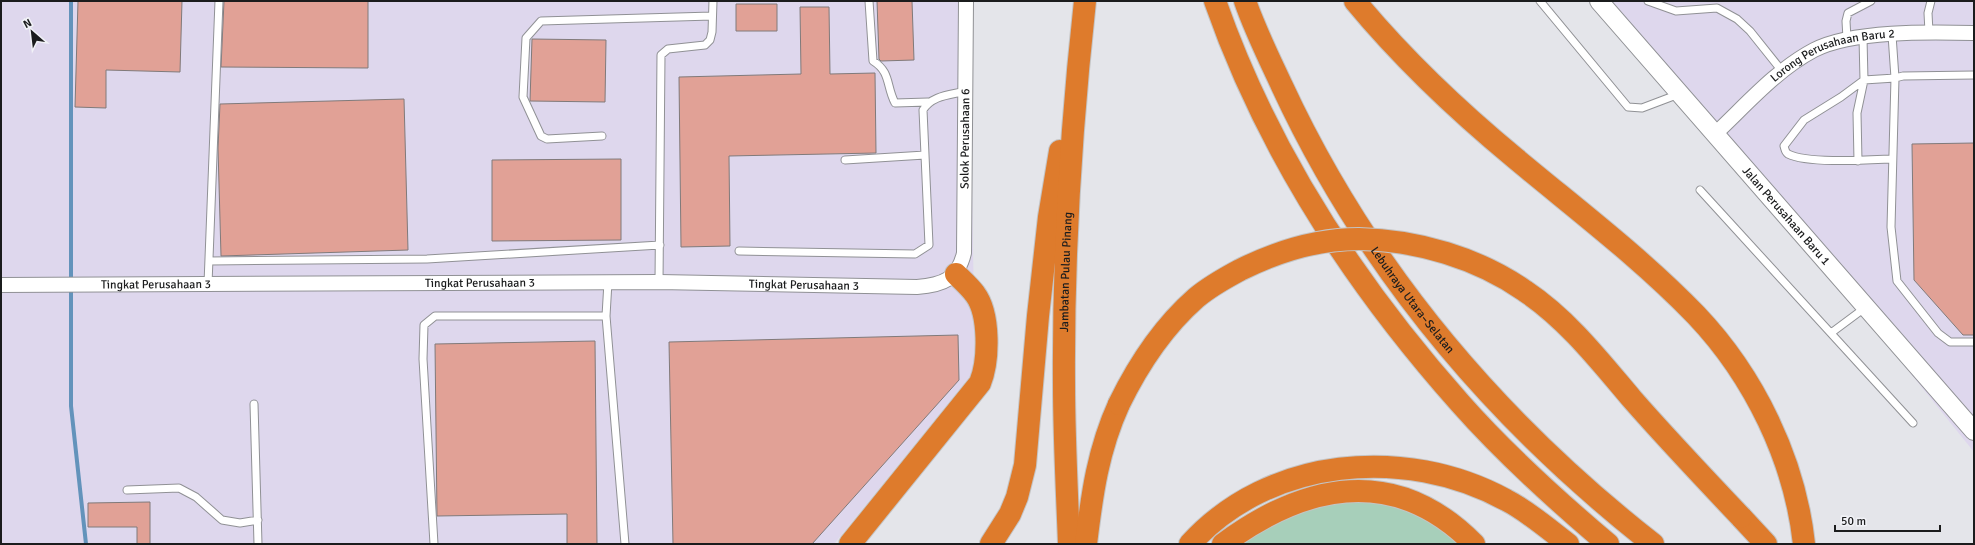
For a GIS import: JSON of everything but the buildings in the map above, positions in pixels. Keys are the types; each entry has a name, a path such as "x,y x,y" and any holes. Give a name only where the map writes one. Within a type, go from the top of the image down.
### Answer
{"highway":[{"name":"Jambatan Pulau Pinang","path":"1069,544 1064,355 1066,262 1075,96 1085,1"},
{"path":"1215,1 1237,55 1279,145 1316,211 1366,285 1402,334 1460,404 1524,470 1608,544"},
{"name":"Lebuhraya Utara–Selatan","path":"1245,1 1288,99 1321,163 1345,204 1400,288 1451,352 1507,413 1568,474 1653,544"},
{"path":"1355,1 1416,70 1449,101 1634,258 1696,315 1739,369 1756,396 1781,451 1797,504 1804,544"},
{"path":"991,544 1010,514 1022,482 1049,217 1058,156 1075,96"},
{"path":"1086,544 1097,469 1103,444 1119,404 1133,377 1163,333 1197,297 1230,276 1264,259 1286,251 1321,243 1359,239 1414,246 1487,268 1525,291 1544,305 1597,357 1634,400 1766,544"},
{"path":"850,544 980,383 986,369 984,315 976,294 956,274"},
{"path":"1190,544 1213,521 1233,508 1284,482 1332,469 1356,466 1379,466 1396,467 1442,476 1487,490 1514,504 1568,544"},
{"path":"1223,544 1251,524 1297,501 1320,494 1358,491 1396,496 1418,503 1435,512 1474,544"}],"street":[{"name":"Solok Perusahaan 6","path":"956,274 961,266 964,253 967,91 966,1"},
{"name":"Jalan Perusahaan Baru 1","path":"1599,1 1974,431"},
{"name":"Lorong Perusahaan Baru 2","path":"1714,134 1782,71 1815,50 1847,39 1929,32 1974,32"},
{"name":"Tingkat Perusahaan 3","path":"1,285 659,282 917,287 932,286 945,281 956,274"}],"lane":[{"path":"208,284 220,1"},
{"path":"659,282 662,55 668,49 705,45 710,40 713,1"},
{"path":"869,1 873,61 881,67 887,79 890,93 895,103 928,102 935,98 967,91"},
{"path":"1540,1 1628,107 1642,108 1680,94"},
{"path":"1648,1 1676,11 1717,8 1737,19 1750,31 1782,71"},
{"path":"1847,39 1846,21 1848,13 1871,1"},
{"path":"1929,32 1928,13 1931,1"},
{"path":"602,136 547,139 541,136 522,97 526,38 533,28 541,21 712,16"},
{"path":"1892,35 1895,78 1891,226 1897,281 1938,333 1950,342 1974,342"},
{"path":"1858,161 1857,113 1864,80 1862,38"},
{"path":"1892,159 1858,161 1807,158 1788,154 1785,151 1784,146 1804,120 1841,98 1864,80 1903,76 1974,75"},
{"path":"739,251 915,254 929,245 923,110 928,102"},
{"path":"845,160 925,155"},
{"path":"1700,190 1913,423"},
{"path":"209,261 427,259 660,244"},
{"path":"608,282 606,316 626,544"},
{"path":"1831,333 1866,307"},
{"path":"434,544 423,359 424,325 435,316 606,316"},
{"path":"254,404 258,544"},
{"path":"126,490 179,488 196,498 222,520 240,523 258,520"}],"shaded area":[{"path":"1,1 969,1 975,370 834,544 1,544"},
{"path":"1610,1 1974,1 1974,452"}],"green space":[{"path":"1341,495 1412,507 1464,544 1239,544 1305,502"}],"waterway":[{"path":"71,1 71,406 86,544"}]}
